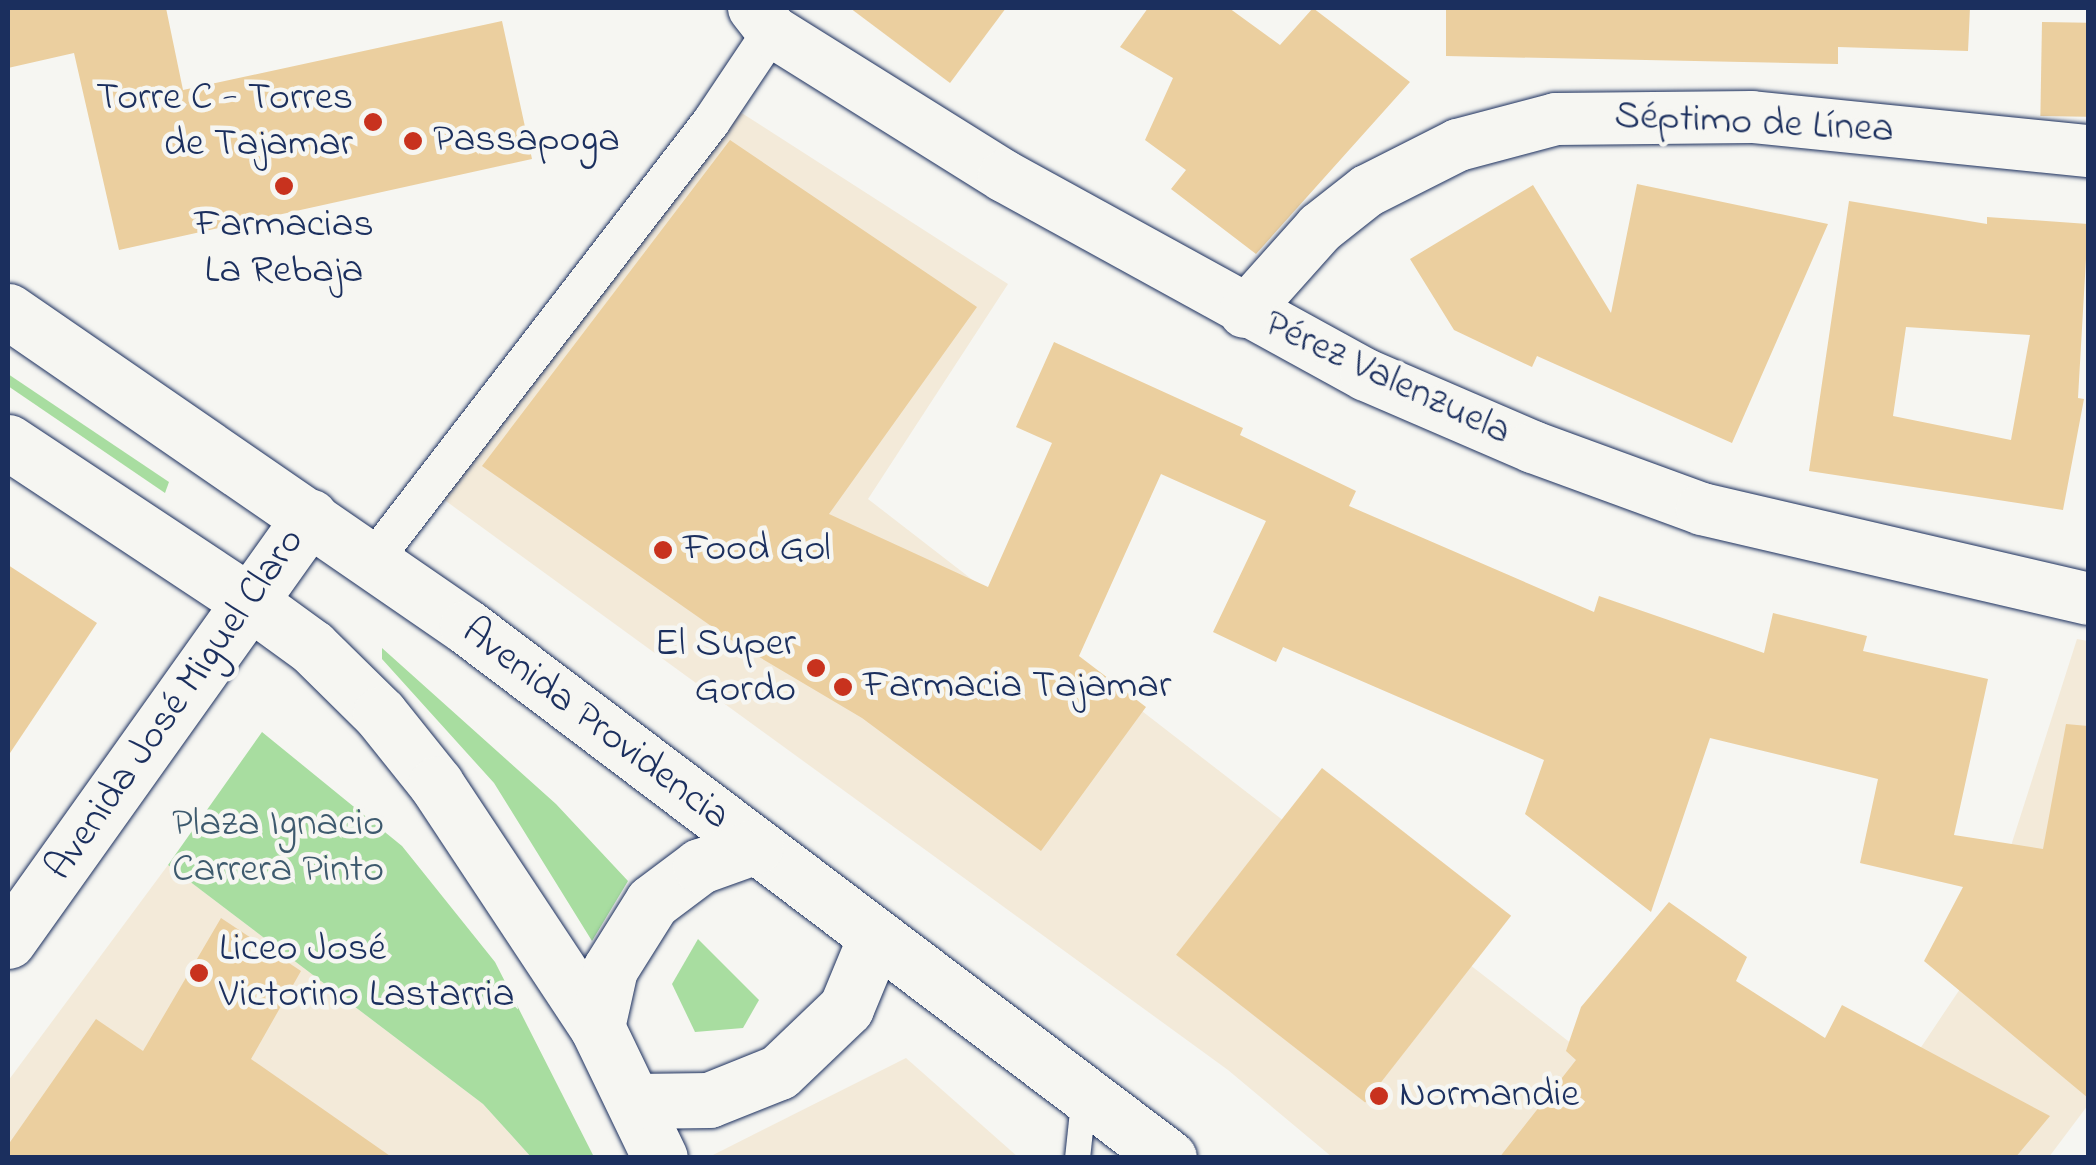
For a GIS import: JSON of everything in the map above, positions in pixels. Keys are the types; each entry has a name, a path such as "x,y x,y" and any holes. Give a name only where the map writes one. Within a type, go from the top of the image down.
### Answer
{"main road":[{"name":"Avenida Providencia","path":"8,310 374,559 1169,1158"},
{"path":"8,442 250,602 312,648 380,714 436,784 598,1027 660,1158"},
{"name":"Avenida José Miguel Claro","path":"8,942 310,517"},
{"path":"598,1027 610,969 652,902 700,866 756,846"},
{"path":"635,1101 709,1100 779,1072 846,1008 875,938"}],"street":[{"name":"Pérez Valenzuela","path":"763,19 1004,176 1366,376 1627,484 1820,541 2088,599"},
{"path":"374,559 711,122 763,19"},
{"name":"Séptimo de Línea","path":"1244,312 1320,228 1367,191 1458,145 1556,119 1752,117 2088,151"}],"lane":[{"path":"1077,1158 1084,1092"}],"shaded area":[{"path":"737,110 1008,284 868,499 1718,1157 1332,1157 1228,1070 439,496"},
{"path":"2077,639 2088,641 2088,1105 2049,1157 1847,1158 1970,974"},
{"name":"Liceo José Victorino Lastarria","path":"168,865 483,1104 531,1157 8,1157 8,1081"},
{"path":"906,1058 1018,1157 711,1157 711,1156"}],"green space":[{"path":"8,374 169,482 165,493 8,386"},
{"path":"382,648 556,804 628,881 592,941 494,783 382,659"},
{"name":"Plaza Ignacio Carrera Pinto","path":"262,732 402,846 495,962 594,1157 531,1157 483,1104 168,865"},
{"path":"698,939 759,1000 743,1028 695,1032 672,984"}],"building":[{"path":"8,8 166,8 183,90 502,21 532,159 119,250 74,53 8,68"},
{"path":"850,8 1006,8 950,83"},
{"path":"1148,8 1229,8 1280,45 1313,8 1410,82 1256,254 1171,189 1186,170 1145,140 1173,78 1120,47"},
{"path":"1446,8 1970,8 1968,51 1838,47 1838,64 1446,56"},
{"path":"2042,22 2088,23 2086,117 2040,116"},
{"path":"730,140 977,307 829,514 988,587 1052,443 1016,427 1054,342 1243,428 1240,435 1356,491 1349,506 1594,612 1599,596 1764,653 1773,613 1867,636 1863,651 1988,679 1954,835 2043,849 2066,724 2088,726 2088,1098 1924,961 1963,887 1860,863 1878,779 1710,738 1651,912 1525,814 1544,760 1283,647 1276,662 1213,632 1266,521 1161,474 1079,656 1146,707 1041,851 862,718 734,642 482,466"},
{"path":"1637,184 1828,224 1732,443 1537,356 1532,367 1454,330 1410,259 1533,185 1611,313"},
{"path":"1849,201 1987,224 1987,217 2088,224 2078,398 2084,399 2063,510 1809,471","holes":["1906,327 2030,335 2011,440 1893,416"]},
{"path":"8,565 97,623 8,756"},
{"path":"1322,768 1511,916 1365,1103 1176,955"},
{"path":"1669,902 1747,957 1736,981 1825,1038 1842,1005 2050,1116 2015,1158 1499,1158 1576,1060 1566,1051 1581,1007"},
{"path":"221,918 301,971 251,1059 393,1158 8,1158 8,1145 96,1019 143,1051"}],"place":[{"name":"Torre C - Torres de Tajamar","path":"373,122"},
{"name":"Passapoga","path":"413,141"},
{"name":"Farmacias La Rebaja","path":"284,186"},
{"name":"Food Gol","path":"663,550"},
{"name":"El Super Gordo","path":"816,668"},
{"name":"Farmacia Tajamar","path":"843,687"},
{"name":"Liceo José Victorino Lastarria","path":"199,973"},
{"name":"Normandie","path":"1379,1096"}]}
